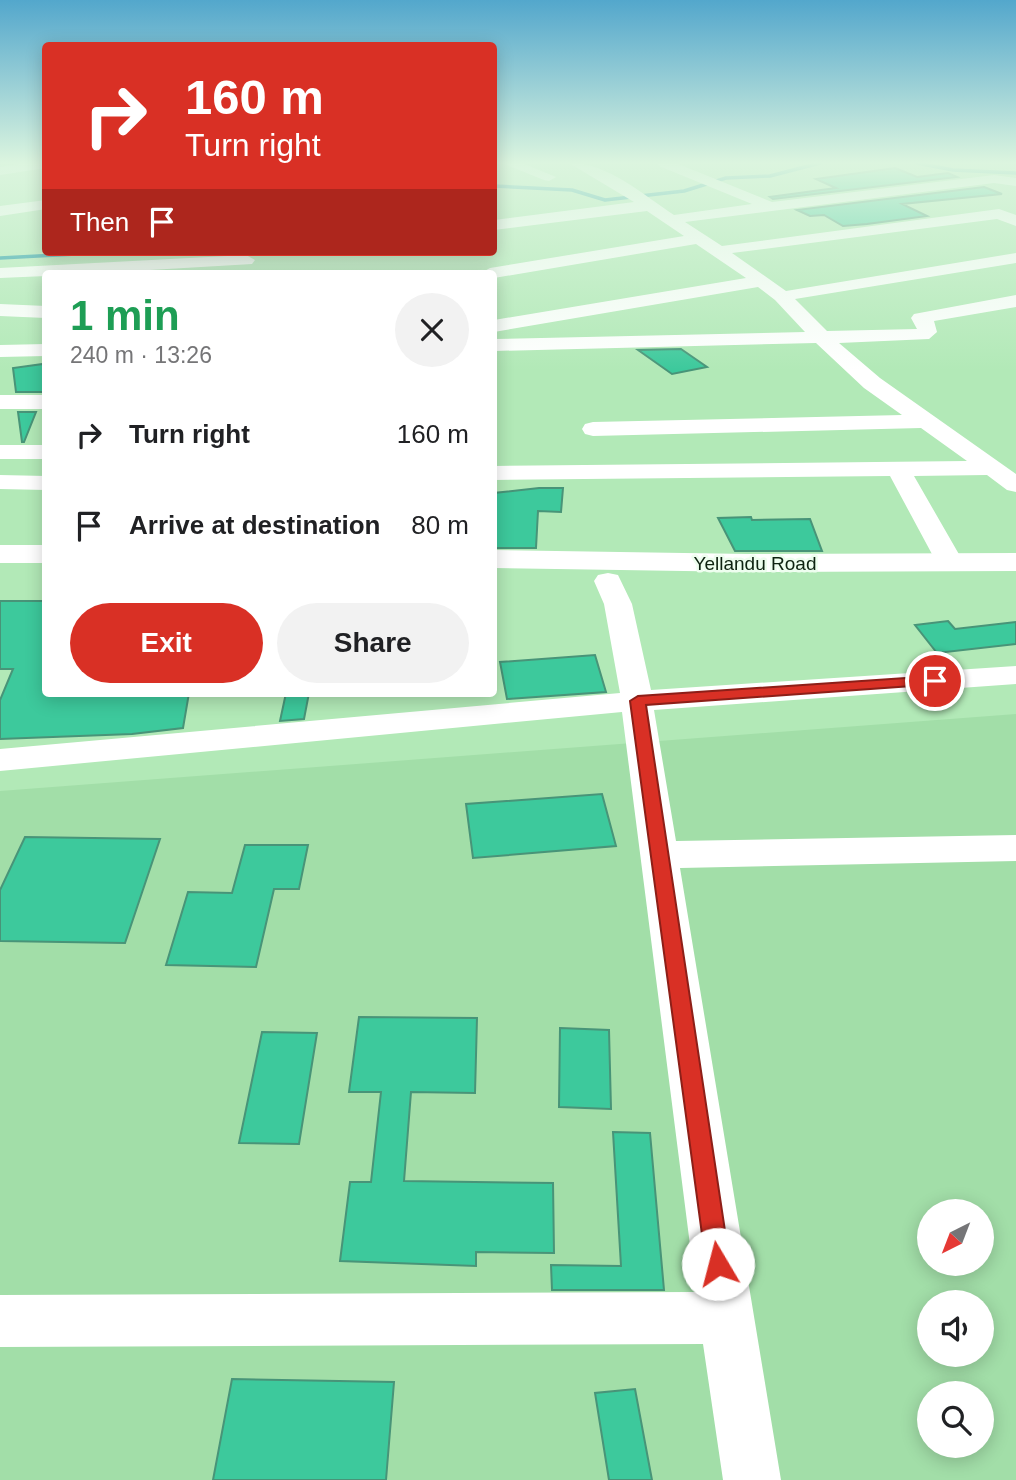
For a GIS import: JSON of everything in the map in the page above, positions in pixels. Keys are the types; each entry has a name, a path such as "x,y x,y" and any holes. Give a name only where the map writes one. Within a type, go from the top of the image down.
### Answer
{"main road":[{"path":"0,554 42,554"},
{"name":"Yellandu Road","path":"497,559 748,563 1016,562"},
{"path":"0,576 42,576"},
{"name":"Yellandu Road","path":"497,580 1016,584"}],"street":[{"path":"693,232 761,281 832,339 1005,466 1016,485"},
{"path":"703,232 793,295 873,383 928,421 1005,466"},
{"path":"729,248 856,232"},
{"path":"497,272 702,238"},
{"path":"43,270 241,256 257,270"},
{"path":"793,295 1016,258"},
{"path":"0,273 42,270"},
{"path":"497,325 761,281"},
{"path":"497,345 922,335 927,332 927,326 921,318 1016,301"},
{"path":"0,310 42,312"},
{"path":"0,351 42,351"},
{"path":"0,402 42,402"},
{"path":"593,429 928,421"},
{"path":"730,427 748,470"},
{"path":"0,452 42,452"},
{"path":"497,473 1005,466"},
{"path":"898,469 950,563"},
{"path":"0,482 42,483"},
{"path":"608,581 618,604 638,701 726,1318 752,1480"},
{"path":"0,760 638,701 1016,675"},
{"path":"660,855 1016,848"},
{"path":"0,1321 726,1318"}],"shaded area":[{"path":"1016,714 1016,1480 0,1480 0,791"}],"building":[{"path":"681,349 707,367 672,374 638,350"},
{"path":"42,364 42,392 16,392 13,368"},
{"path":"18,412 36,412 24,442 22,442"},
{"path":"563,488 561,512 538,511 536,548 497,548 497,493"},
{"path":"751,517 752,520 810,519 822,551 735,551 718,518"},
{"path":"0,601 42,601 42,697 188,697 183,728 132,734 0,739 0,700 13,669 0,669"},
{"path":"948,621 955,629 1016,622 1016,644 937,653 915,625"},
{"path":"595,655 606,692 507,699 500,662"},
{"path":"285,697 308,697 304,719 280,721"},
{"path":"602,794 616,846 473,858 466,804"},
{"path":"25,837 160,839 125,943 0,941 0,890"},
{"path":"245,845 308,845 299,889 274,889 256,967 166,965 188,892 232,893"},
{"path":"359,1017 477,1018 475,1093 411,1092 404,1181 553,1183 554,1253 476,1252 476,1266 340,1261 350,1182 371,1182 381,1092 349,1092"},
{"path":"560,1028 609,1030 611,1109 559,1107"},
{"path":"262,1032 317,1033 299,1144 239,1143"},
{"path":"613,1132 650,1133 664,1290 552,1290 551,1265 621,1266"},
{"path":"232,1379 394,1382 386,1480 213,1480"},
{"path":"635,1389 652,1480 609,1480 595,1393"}],"waterway":[{"path":"0,258 42,256"}],"route":[{"path":"718,1264 638,701 935,681"}]}
